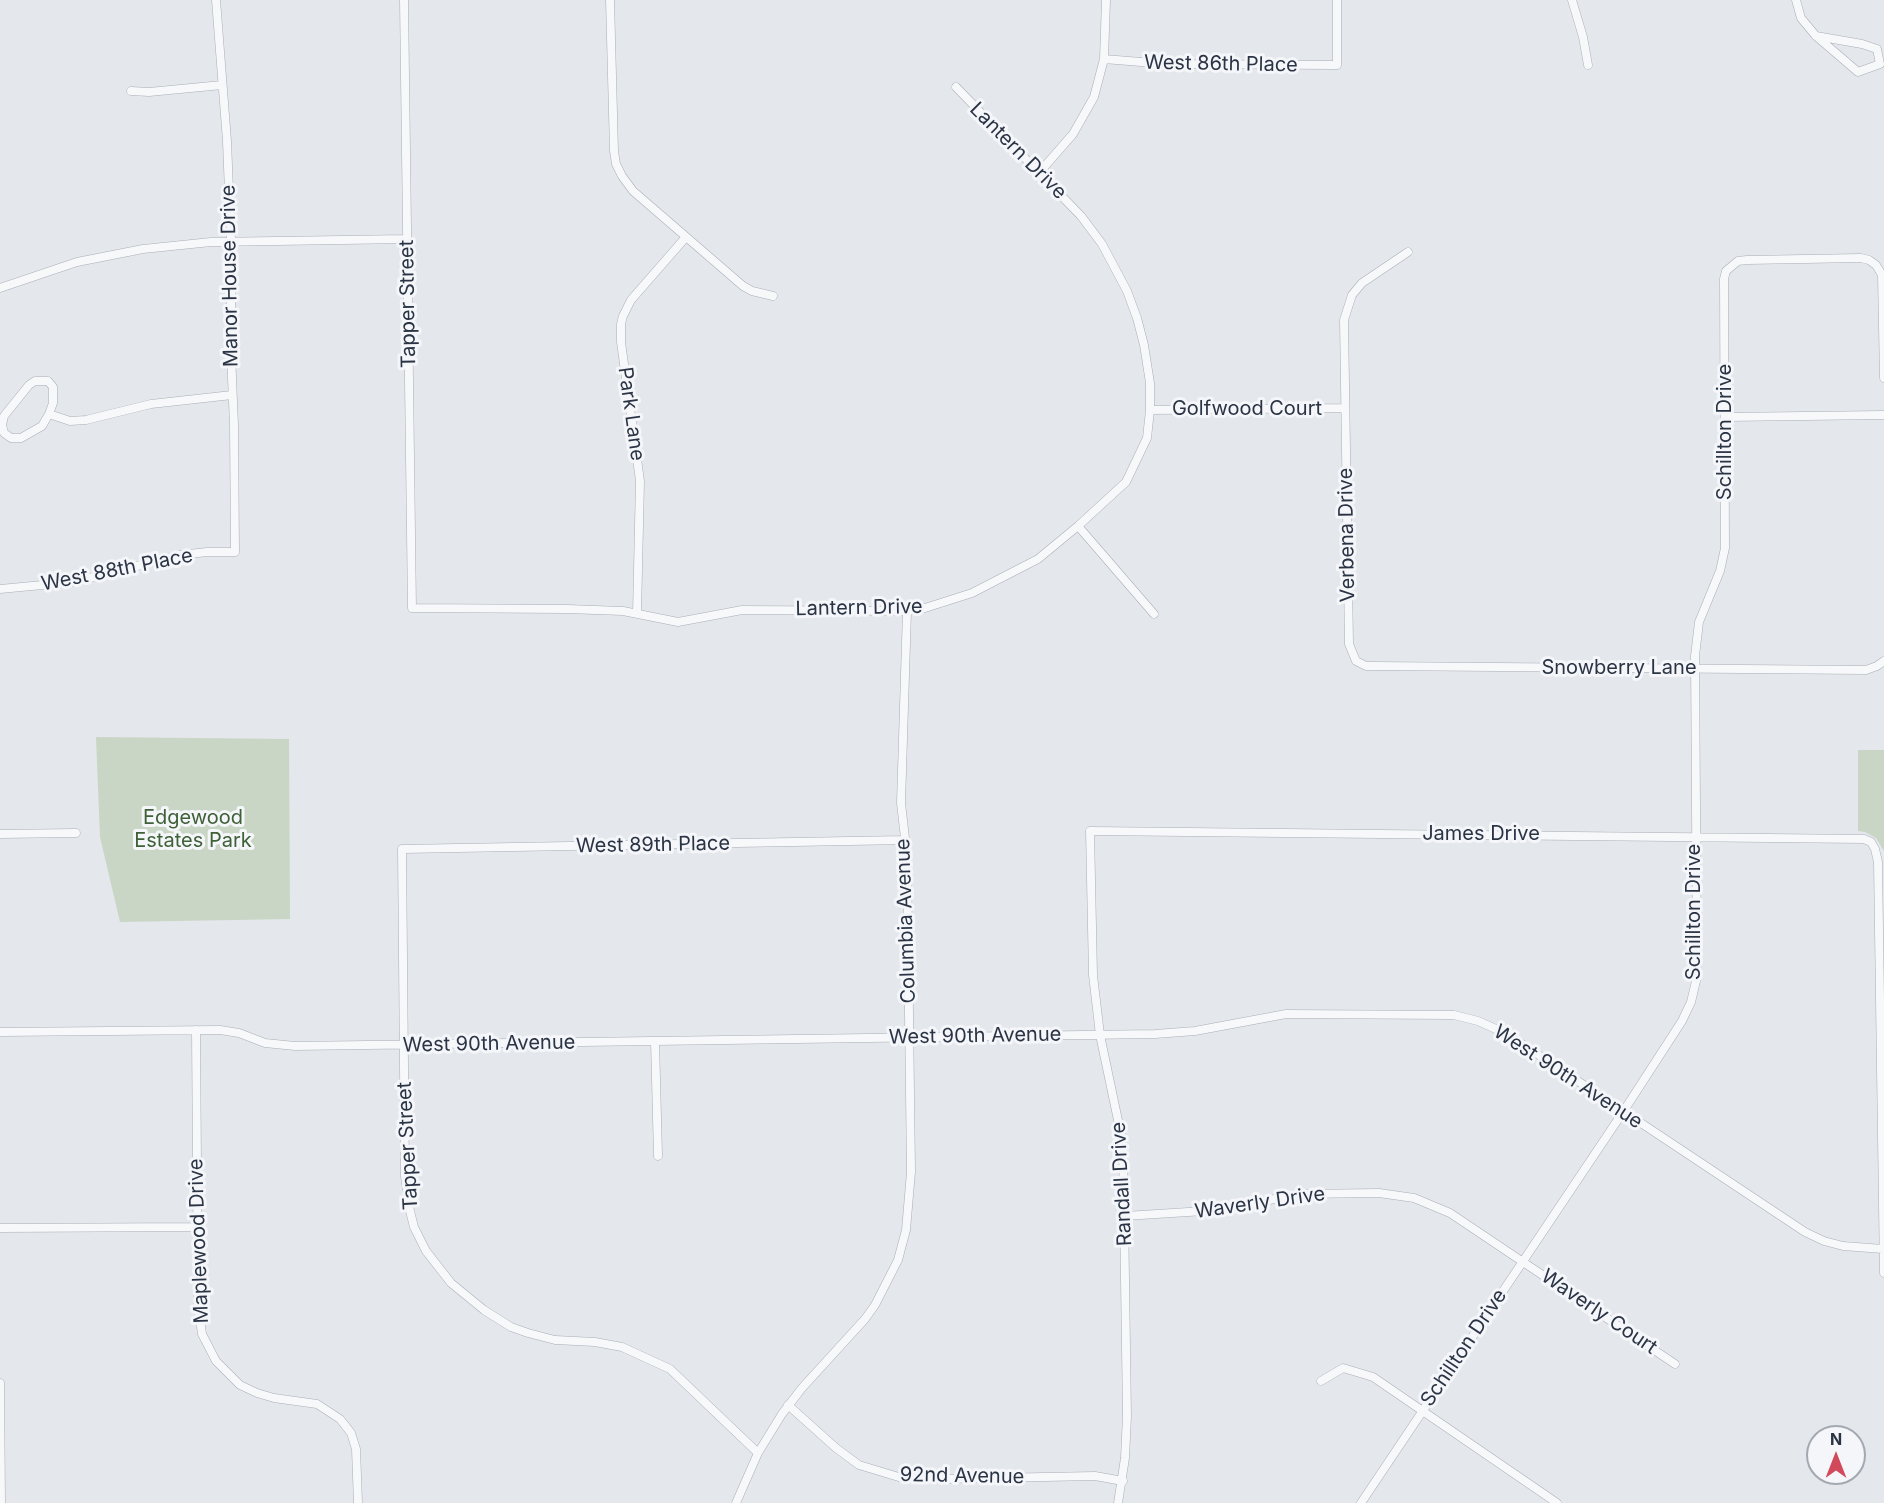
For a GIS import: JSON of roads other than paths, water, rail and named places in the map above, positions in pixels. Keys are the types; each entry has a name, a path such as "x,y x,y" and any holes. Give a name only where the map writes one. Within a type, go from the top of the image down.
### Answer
{"street":[{"name":"Manor House Drive","path":"216,0 231,242 235,552"},
{"name":"Tapper Street","path":"404,0 412,608"},
{"path":"610,0 614,151 616,164 622,176 633,191 743,286 752,291 773,296"},
{"path":"1038,174 1082,122 1094,97 1104,59 1106,0"},
{"name":"West 86th Place","path":"1104,59 1166,64 1337,66 1336,0"},
{"path":"1572,0 1583,37 1588,66"},
{"path":"1796,0 1801,18 1816,36 1858,72 1880,64 1877,49 1816,36"},
{"path":"131,91 149,92 222,85"},
{"name":"Lantern Drive","path":"412,608 623,611 678,622 742,610 907,611 950,602 1000,580 1038,559 1126,482 1147,438 1150,410 1150,383 1145,352 1137,318 1127,291 1102,244 1071,205 1038,174 956,87"},
{"name":"Park Lane","path":"637,614 640,481 621,342 621,324 631,300 686,237"},
{"path":"0,288 57,268 117,253 190,243 407,239"},
{"name":"Verbena Drive","path":"1356,661 1349,644 1343,328 1352,295 1368,277 1408,252"},
{"name":"Schillton Drive","path":"1361,1503 1623,1112 1682,1021 1691,1002 1697,970 1695,668 1699,622 1720,571 1725,548 1724,279 1726,271 1738,261 1747,260 1861,258 1869,260 1880,270 1882,281 1884,378"},
{"path":"34,381 48,381 53,387 53,403 49,414 42,426 21,438 11,438 4,433 2,424 4,416 34,381"},
{"path":"49,414 70,421 86,420 151,404 232,395"},
{"name":"Golfwood Court","path":"1150,410 1345,408"},
{"path":"1725,417 1884,415"},
{"path":"1078,526 1154,614"},
{"name":"West 88th Place","path":"0,590 74,582 180,555 235,552"},
{"name":"Columbia Avenue","path":"736,1503 758,1453 788,1405 865,1319 892,1273 901,1252 906,1230 911,1188 907,856 901,803 907,611"},
{"name":"Snowberry Lane","path":"1356,661 1366,666 1866,670 1883,663"},
{"name":"James Drive","path":"1090,831 1864,838 1871,842 1878,862 1882,964"},
{"name":"Randall Drive","path":"1090,831 1092,965 1100,1035 1122,1135 1127,1416 1123,1481 1118,1503"},
{"path":"0,834 76,833"},
{"name":"West 89th Place","path":"402,849 904,840"},
{"name":"Tapper Street","path":"402,849 405,1176 408,1202 418,1235 436,1266 451,1283 484,1310 519,1330 555,1340 595,1342 622,1347 670,1369 758,1453"},
{"path":"1882,964 1884,1274"},
{"name":"West 90th Avenue","path":"0,1032 230,1031 266,1043 285,1046 403,1045 1100,1035 1189,1031 1286,1014 1454,1015 1478,1021 1507,1034 1805,1232 1824,1241 1843,1246 1883,1249"},
{"name":"Maplewood Drive","path":"196,1030 198,1313 202,1334 212,1355 228,1375 249,1390 274,1398 317,1404 340,1419 351,1433 356,1449 358,1503"},
{"path":"656,1041 658,1156"},
{"name":"Waverly Drive","path":"1125,1216 1220,1210 1299,1194 1389,1194 1414,1198 1442,1208 1522,1260"},
{"path":"0,1228 197,1227"},
{"name":"Waverly Court","path":"1522,1260 1675,1365"},
{"path":"1321,1381 1342,1368 1373,1377 1557,1503"},
{"path":"1,1383 1,1503"},
{"name":"92nd Avenue","path":"788,1405 828,1441 860,1465 902,1478 1095,1476 1123,1481"}],"park label":[{"name":"Edgewood Estates Park","path":"193,830"}]}
